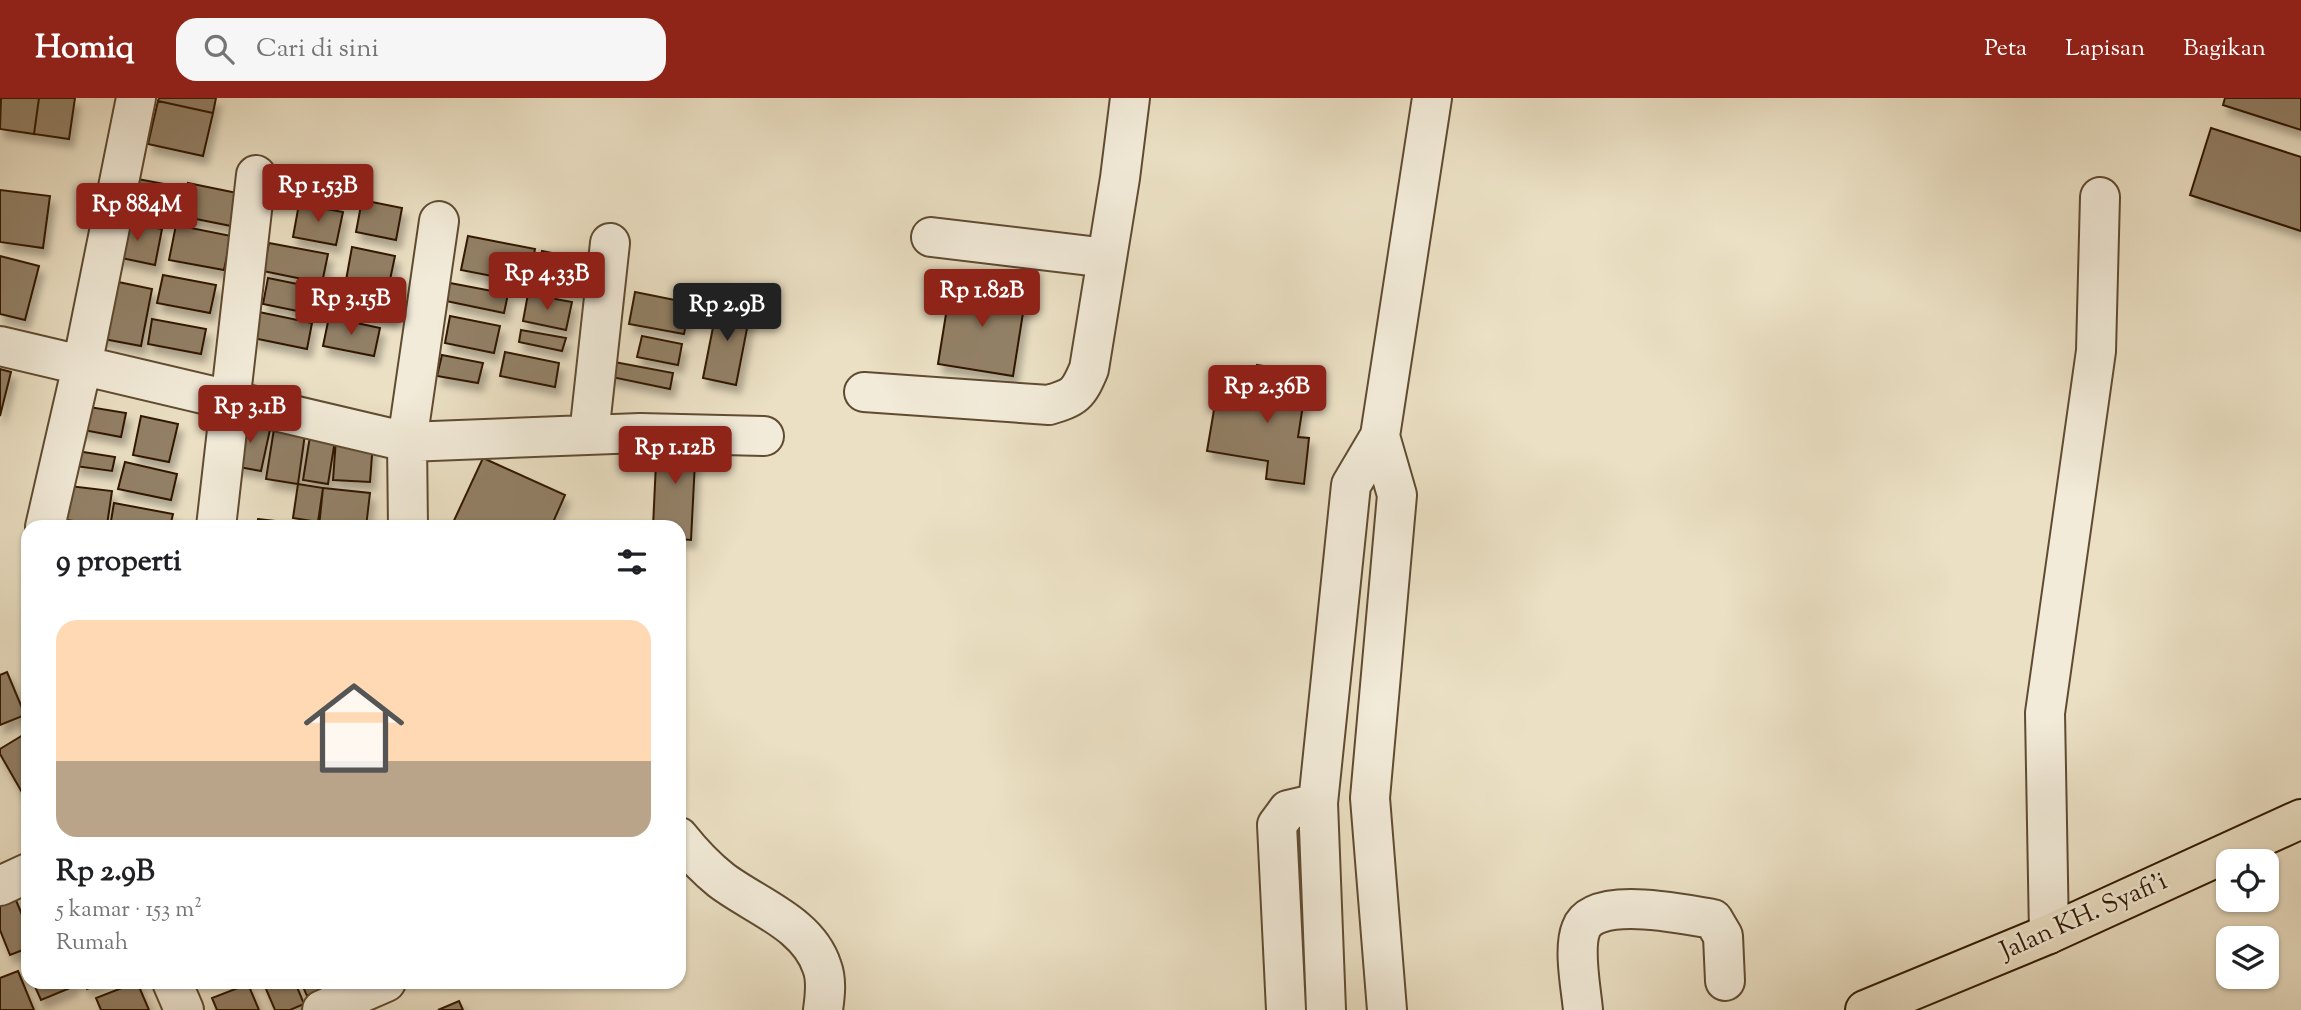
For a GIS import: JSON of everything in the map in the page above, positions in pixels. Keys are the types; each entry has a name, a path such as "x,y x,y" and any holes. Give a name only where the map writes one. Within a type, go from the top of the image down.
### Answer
{"main road":[{"name":"Jalan KH. Syafi'i","path":"1865,1010 2049,933 2301,819"}],"street":[{"path":"47,520 82,366 136,98"},
{"path":"864,392 1049,405 1072,398 1080,390 1089,369 1130,98"},
{"path":"1326,1010 1318,803 1351,485 1380,436 1432,98"},
{"path":"217,520 256,176"},
{"path":"2049,933 2045,713 2096,351 2101,197"},
{"path":"408,520 407,442 439,221"},
{"path":"931,237 1107,258"},
{"path":"589,435 610,243"},
{"path":"0,346 407,442 640,433 764,436"},
{"path":"1380,436 1396,495 1370,798 1387,1010"},
{"path":"1340,591 1388,595"},
{"path":"1286,1010 1277,825 1288,810 1318,803"},
{"path":"686,844 721,880 775,914 811,945 823,968 823,1010"},
{"path":"0,886 21,876"},
{"path":"1583,1010 1579,955 1581,930 1589,917 1607,910 1659,910 1713,919 1723,936 1726,981"},
{"path":"175,989 184,1010"},
{"path":"322,1010 370,989"}],"building":[{"path":"1,98 39,98 34,134 0,129"},
{"path":"39,98 75,98 69,139 34,134"},
{"path":"159,98 216,98 213,113 158,101"},
{"path":"2225,98 2301,98 2301,130 2223,105"},
{"path":"158,101 213,113 203,156 148,144"},
{"path":"2211,128 2301,157 2301,231 2190,195"},
{"path":"127,177 175,186 169,217 121,208"},
{"path":"188,183 237,193 231,226 181,216"},
{"path":"0,190 50,196 43,248 0,242"},
{"path":"362,200 402,208 396,240 356,232"},
{"path":"299,204 343,212 336,245 293,237"},
{"path":"119,221 162,229 155,265 112,256"},
{"path":"176,225 231,236 224,270 169,260"},
{"path":"468,236 535,249 528,283 461,270"},
{"path":"269,243 328,254 322,283 263,271"},
{"path":"352,247 395,256 387,294 345,286"},
{"path":"542,251 582,259 577,287 537,279"},
{"path":"0,256 39,266 25,320 0,314"},
{"path":"163,275 216,285 210,313 157,303"},
{"path":"268,278 327,290 322,316 263,304"},
{"path":"104,279 152,289 141,346 93,337"},
{"path":"450,283 508,294 504,313 446,301"},
{"path":"951,283 1026,294 1013,376 938,364"},
{"path":"635,292 690,303 684,334 629,324"},
{"path":"528,294 572,302 566,330 523,321"},
{"path":"342,295 396,306 393,319 339,308"},
{"path":"718,302 751,308 736,385 703,378"},
{"path":"259,312 312,323 307,349 253,338"},
{"path":"450,316 500,326 494,353 445,343"},
{"path":"329,317 380,328 374,356 323,346"},
{"path":"152,319 206,329 201,354 148,344"},
{"path":"521,330 566,338 562,351 519,342"},
{"path":"642,336 682,344 678,365 637,357"},
{"path":"505,352 559,363 555,387 500,376"},
{"path":"442,355 483,363 478,383 437,376"},
{"path":"609,361 673,373 670,389 607,376"},
{"path":"1257,365 1308,373 1298,437 1309,438 1304,484 1266,479 1268,461 1207,451 1215,404 1250,410"},
{"path":"0,369 11,372 0,416"},
{"path":"77,405 126,413 121,437 73,428"},
{"path":"141,416 178,424 169,462 133,455"},
{"path":"238,419 271,425 261,471 228,465"},
{"path":"274,429 305,434 298,484 266,479"},
{"path":"311,430 336,434 328,484 303,480"},
{"path":"336,439 373,442 370,482 333,480"},
{"path":"657,441 696,442 691,540 686,540 686,520 653,520"},
{"path":"77,451 115,457 112,471 75,466"},
{"path":"483,458 565,495 554,520 454,520"},
{"path":"125,462 177,474 171,500 118,489"},
{"path":"298,484 323,488 318,520 293,518"},
{"path":"61,485 112,491 108,520 57,519"},
{"path":"323,488 370,493 367,520 320,520"},
{"path":"114,503 173,514 172,520 111,520"},
{"path":"7,672 21,705 21,717 0,725 0,675"},
{"path":"21,736 21,791 0,754 0,749"},
{"path":"10,886 21,912 21,951 10,955 0,930 0,890"},
{"path":"18,971 21,989 25,989 34,1010 0,1010 0,978"},
{"path":"36,989 68,989 41,1000"},
{"path":"119,989 140,989 149,1010 101,1010 96,998"},
{"path":"235,989 250,989 259,1010 217,1010 212,998"},
{"path":"266,989 298,989 304,1004 290,1010 275,1010"},
{"path":"304,989 324,989 307,996"},
{"path":"459,1001 463,1010 438,1010"}]}
